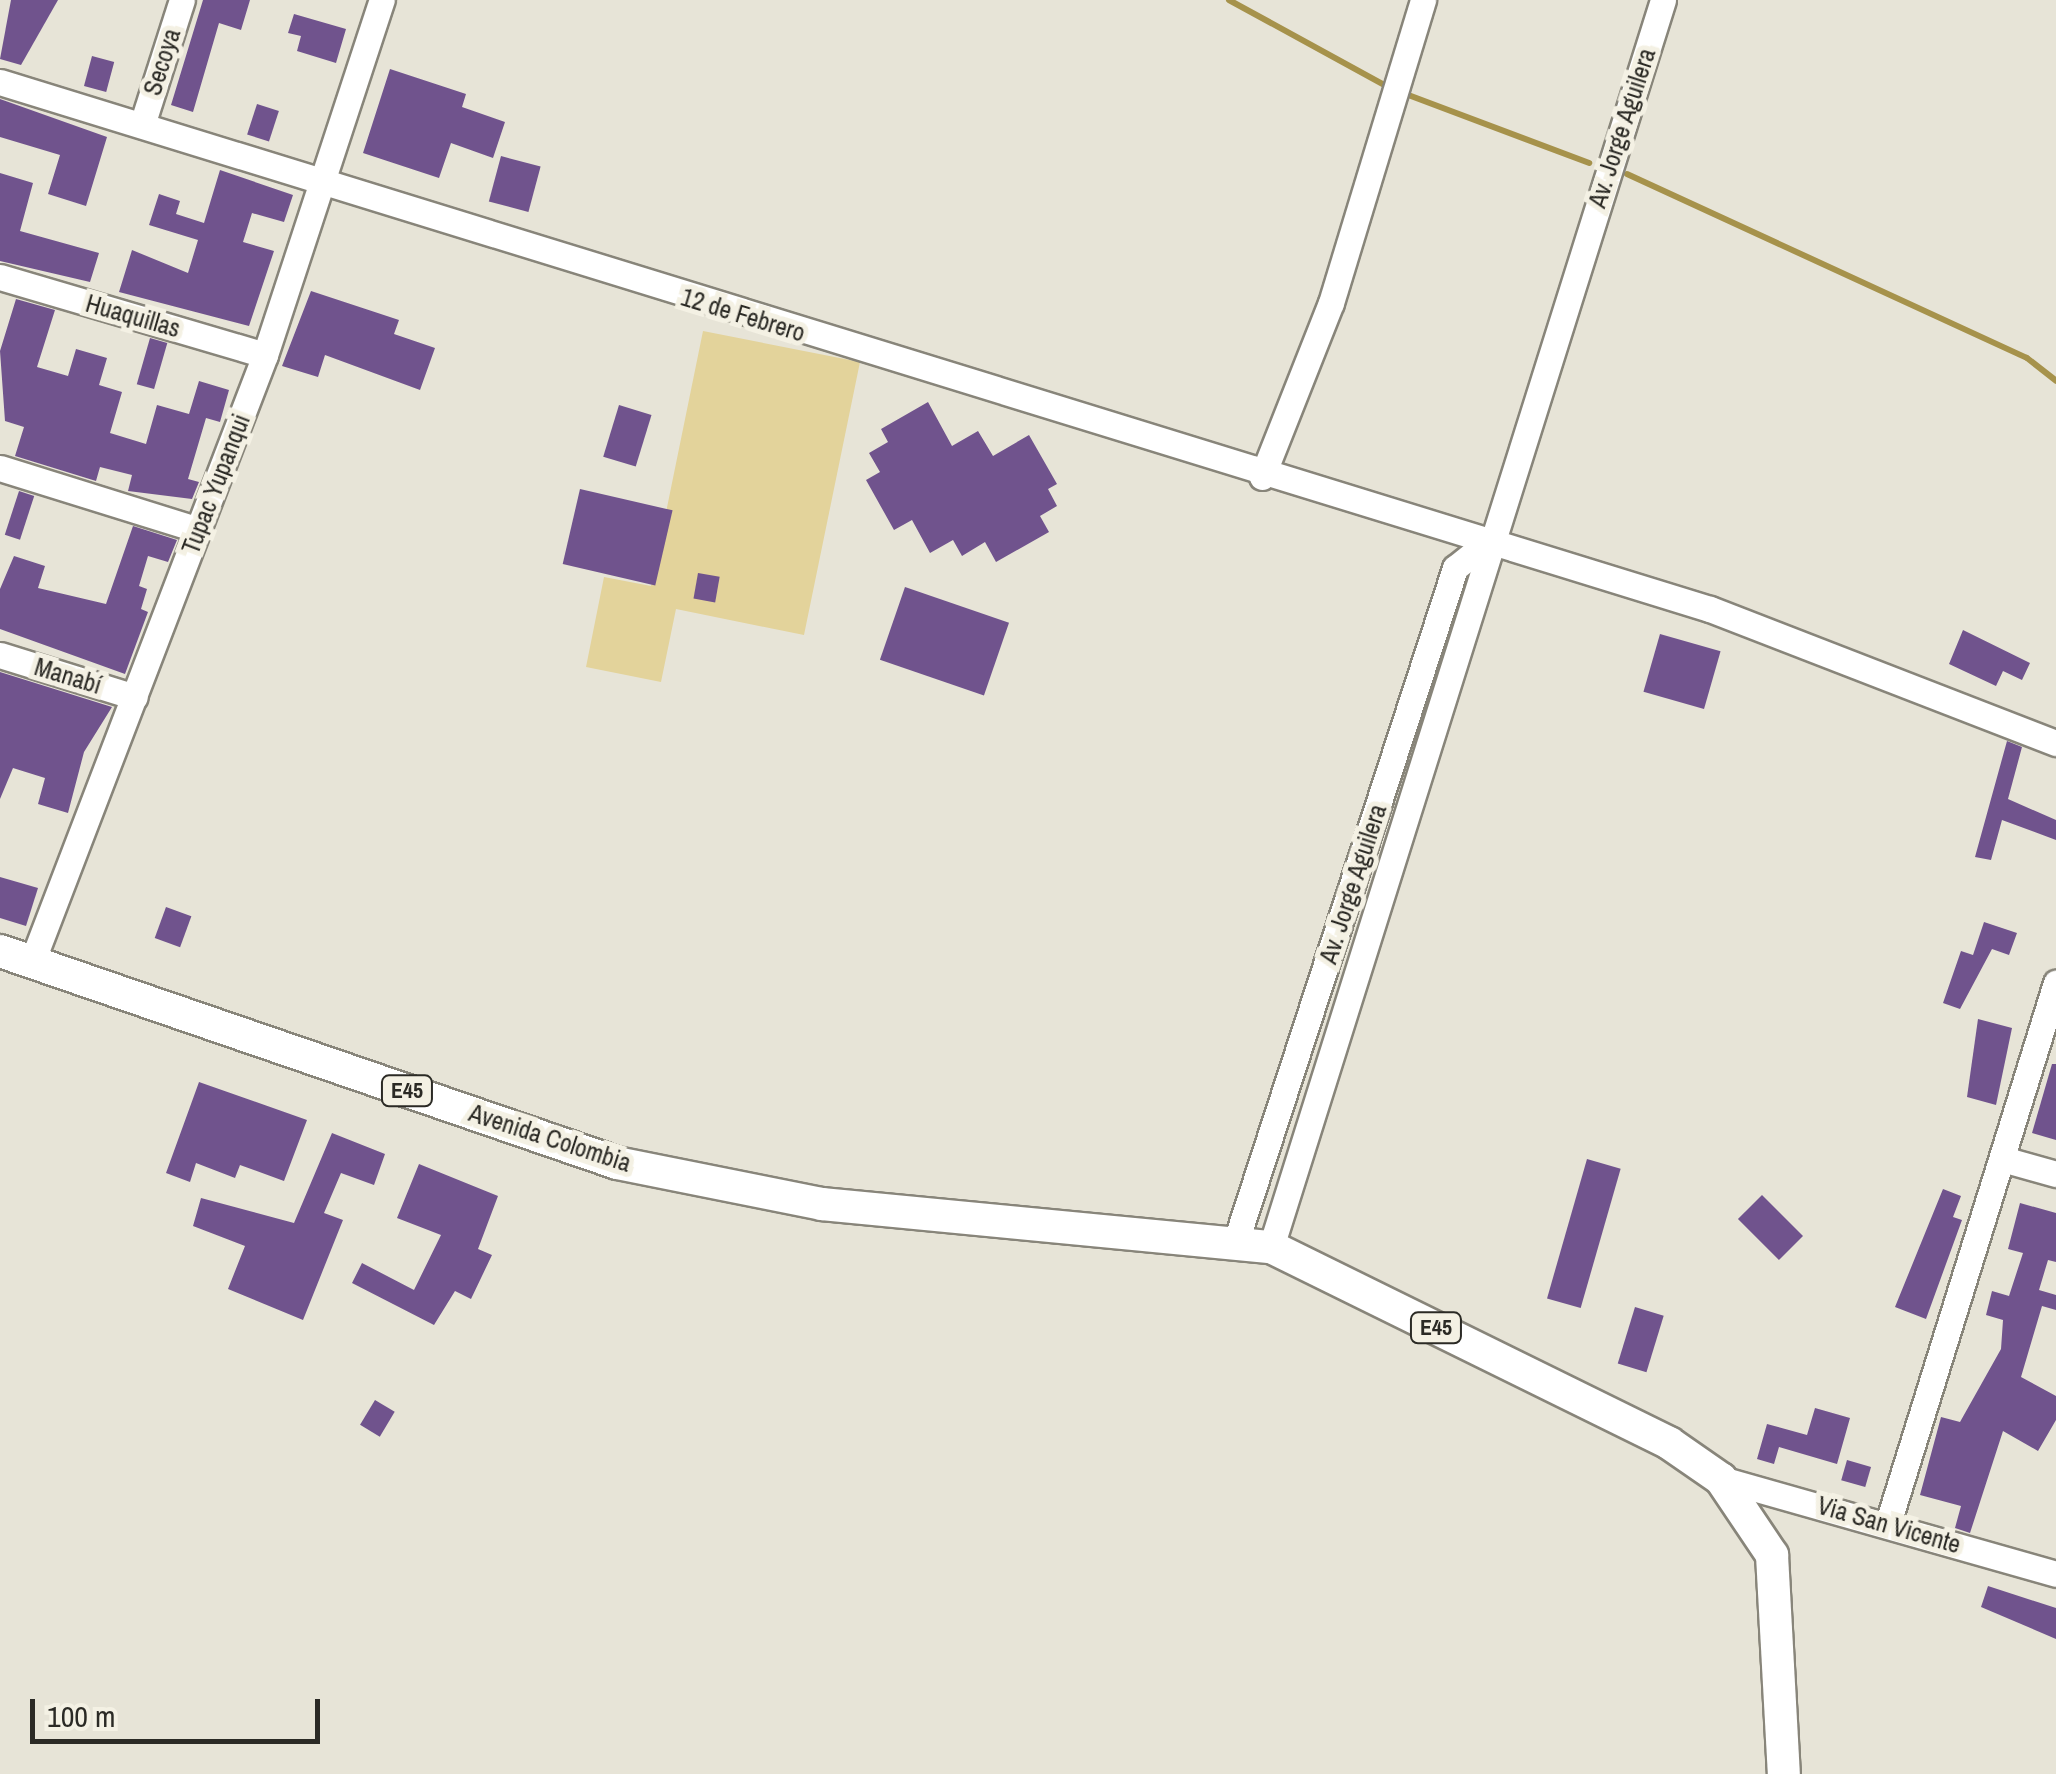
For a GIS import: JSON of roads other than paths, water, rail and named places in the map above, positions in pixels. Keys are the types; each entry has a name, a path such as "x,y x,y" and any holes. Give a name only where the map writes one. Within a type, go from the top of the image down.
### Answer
{"main road":[{"name":"Avenida Colombia","path":"0,952 617,1163 822,1204 1236,1241"},
{"name":"E45","path":"1236,1241 1270,1247 1668,1442 1721,1479 1772,1556 1784,1774"}],"street":[{"name":"Secoya","path":"142,124 182,0"},
{"name":"Tupac Yupanqui","path":"32,962 265,355 326,182 382,0"},
{"path":"1262,477 1331,303 1423,0"},
{"name":"Av. Jorge Aguilera","path":"1270,1247 1468,634 1488,540 1663,0"},
{"name":"12 de Febrero","path":"0,82 1262,477 1488,540 1863,663 2056,743"},
{"name":"Huaquillas","path":"0,277 265,355"},
{"path":"0,468 198,530"},
{"name":"Av. Jorge Aguilera","path":"1236,1241 1455,568 1488,540"},
{"name":"Manabí","path":"0,655 135,697"},
{"path":"1888,1523 2006,1160 2056,983"},
{"path":"2006,1160 2056,1174"},
{"name":"Via San Vicente","path":"1721,1479 1888,1523 2056,1574"}],"waterway":[{"path":"1229,0 1388,87"},
{"path":"1403,93 1589,163"},
{"path":"1627,174 2027,358 2056,381"}]}
